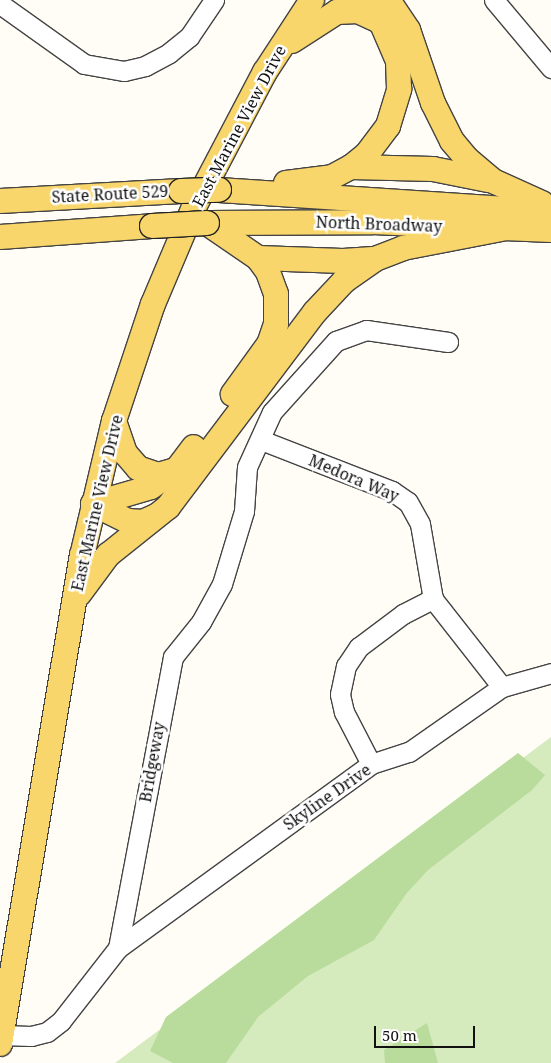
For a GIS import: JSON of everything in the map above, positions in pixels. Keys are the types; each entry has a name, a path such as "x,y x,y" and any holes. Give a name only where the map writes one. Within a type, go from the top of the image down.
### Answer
{"main road":[{"name":"East Marine View Drive","path":"1,1040 74,602 93,504 114,421 153,304 194,207 278,51 312,0"},
{"path":"219,190 263,184 308,183 332,177 351,167 377,143 395,107 398,61 382,24 361,0"},
{"path":"388,0 408,30 445,128 467,159 493,181 516,194 551,205"},
{"path":"278,51 321,19 336,12 358,11 382,24"},
{"path":"351,167 433,169 493,181"},
{"name":"State Route 529","path":"0,201 219,190"},
{"name":"North Broadway","path":"219,190 551,212"},
{"name":"North Broadway","path":"207,223 373,222 551,230"},
{"path":"93,504 144,490 178,468 264,353 273,334 277,312 276,294 268,272 258,258 207,223"},
{"name":"State Route 529","path":"0,237 207,223"},
{"path":"258,258 343,261 375,259 422,243 502,229"},
{"path":"74,602 108,555 168,507 320,306 344,281 375,259"},
{"path":"114,421 125,453 138,468 158,475 178,468"},
{"path":"93,504 135,522 149,520 168,507"}],"street":[{"path":"0,4 84,64 124,71 145,66 169,53 188,37 214,0"},
{"path":"494,0 551,68"},
{"name":"Bridgeway","path":"1,1040 47,1032 62,1021 118,948 173,657 201,622 222,584 244,511 247,467 261,440 272,412 336,341 366,330 448,342"},
{"name":"Medora Way","path":"261,440 392,491 408,502 420,524 433,599 502,687"},
{"path":"371,764 344,712 340,694 346,666 359,647 403,614 433,599"},
{"name":"Skyline Drive","path":"118,948 371,764 409,752 502,687 551,674"}],"green space":[{"path":"551,737 551,1063 115,1063"},
{"path":"518,753 545,775 532,790 428,870 406,894 374,940 308,976 258,1017 226,1063 173,1063 150,1051 166,1017"},
{"path":"427,1023 438,1063 385,1063 384,1050"}]}
